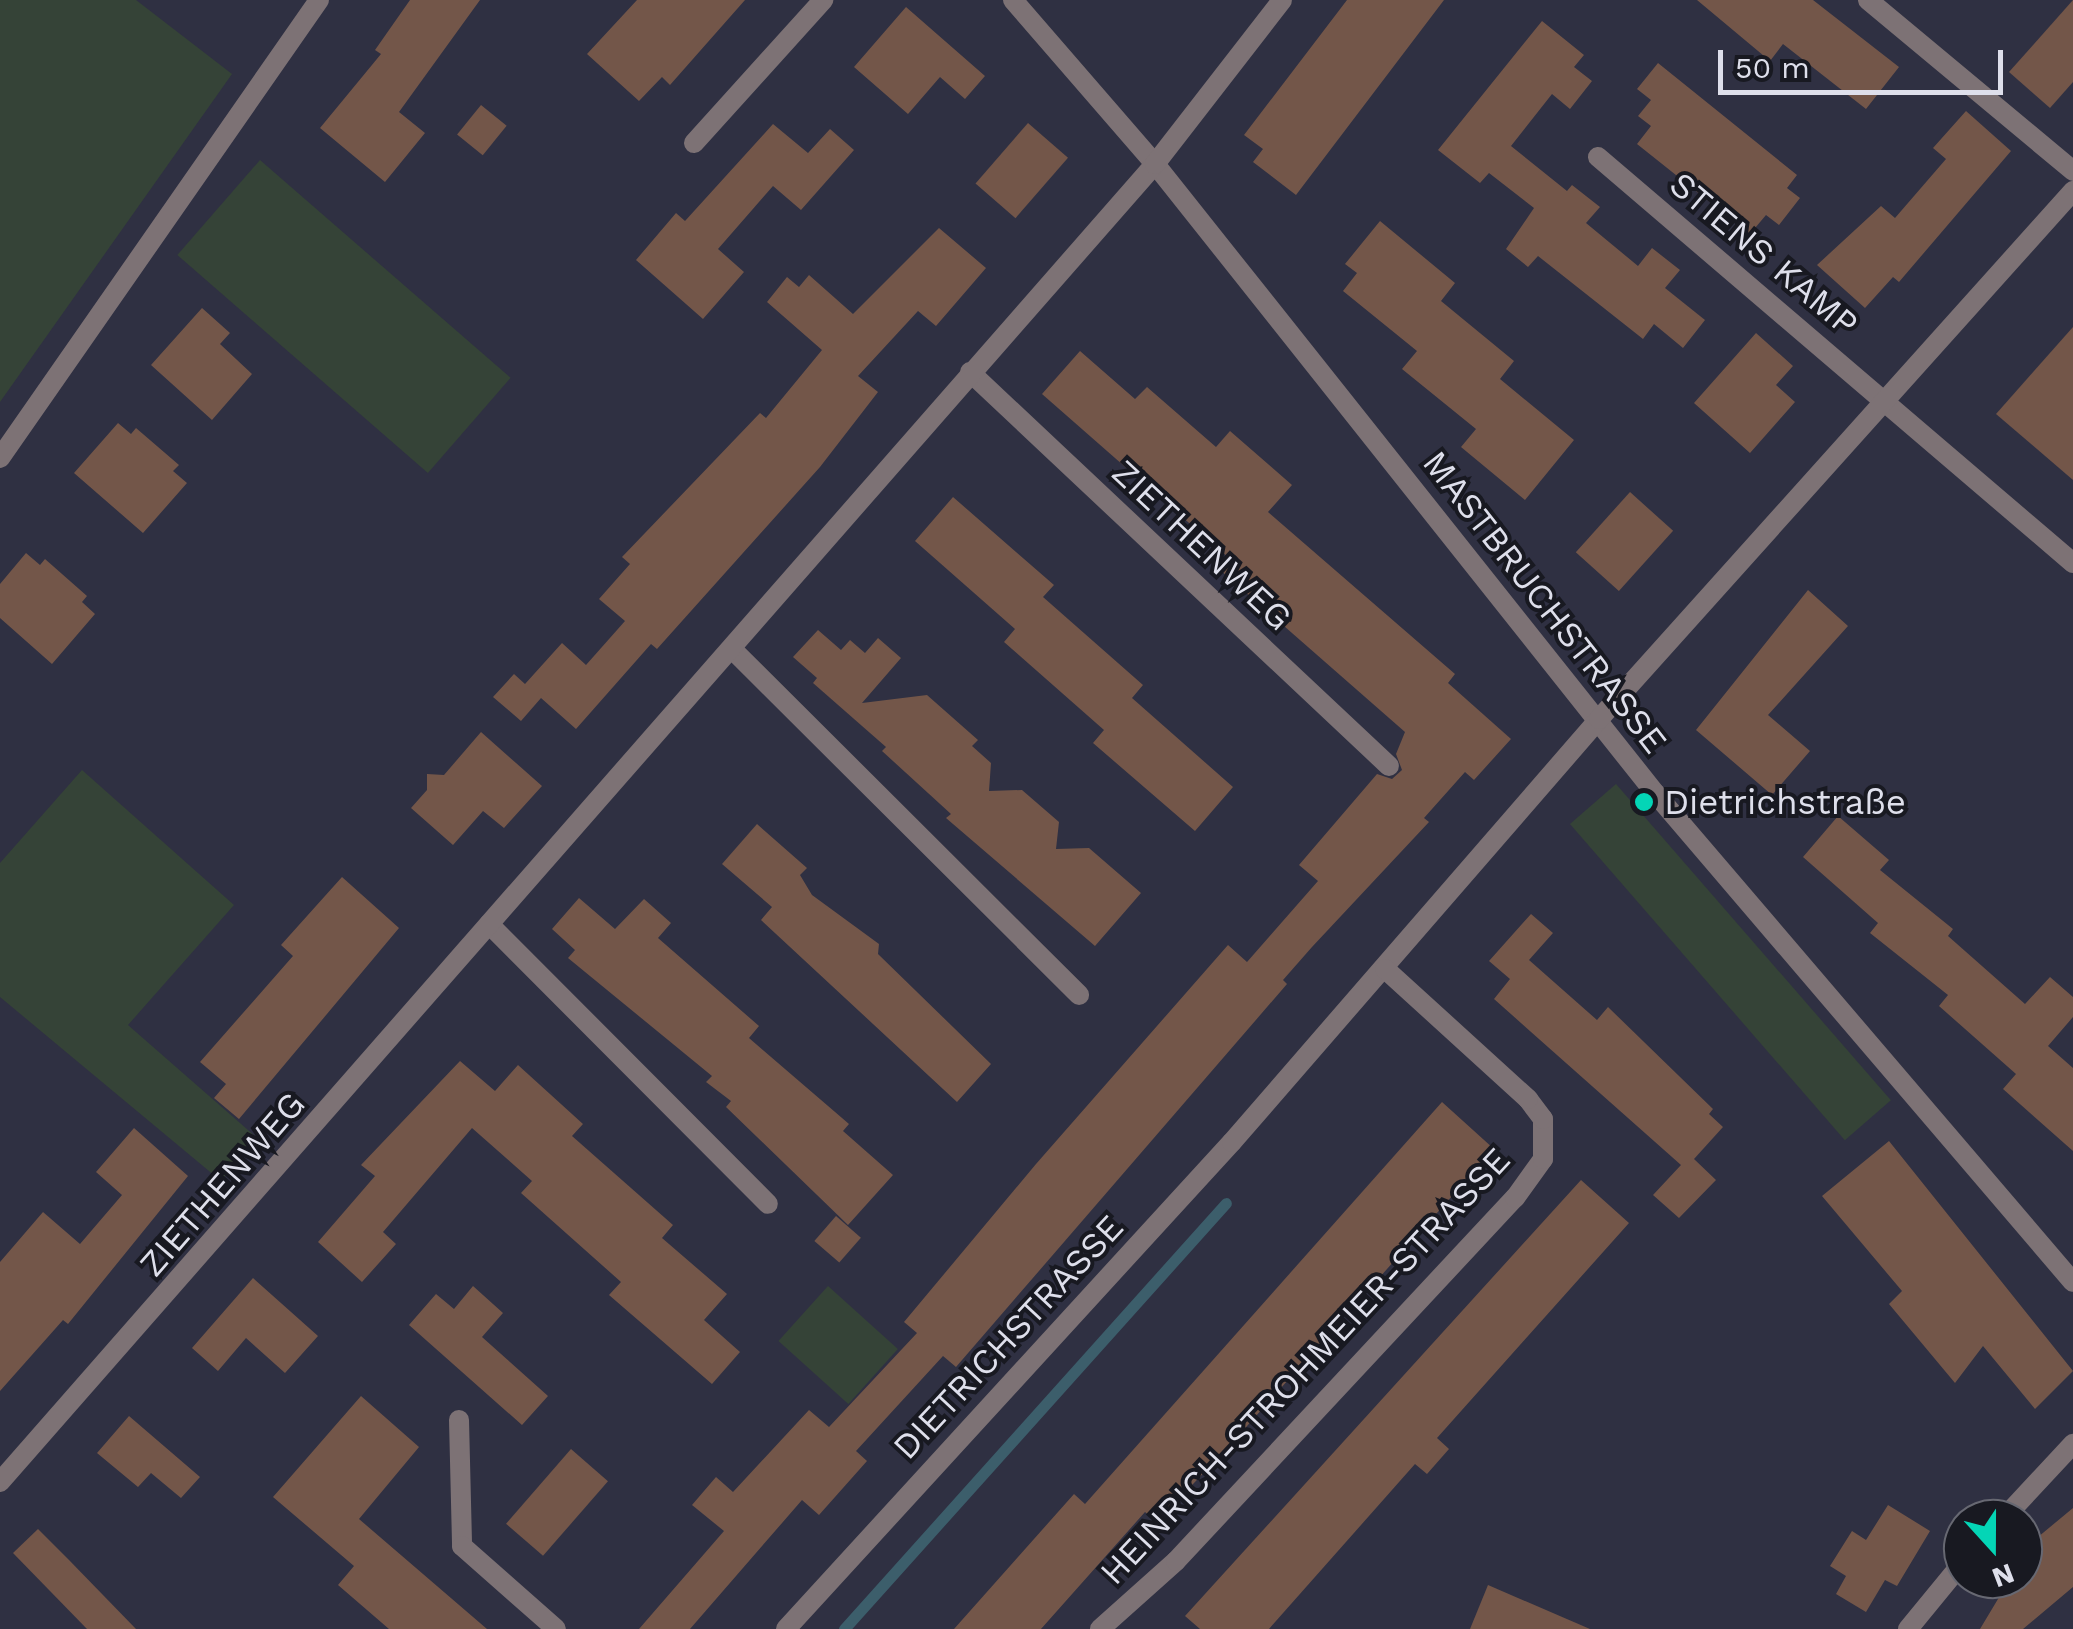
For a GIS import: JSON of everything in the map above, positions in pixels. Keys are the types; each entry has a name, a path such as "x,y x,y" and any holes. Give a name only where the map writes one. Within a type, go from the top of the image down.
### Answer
{"street":[{"path":"0,458 319,0"},
{"path":"694,143 823,0"},
{"name":"MASTBRUCHSTRASSE","path":"1013,0 1155,164 1598,719 2073,1282"},
{"name":"ZIETHENWEG","path":"0,1482 1155,164 1282,0"},
{"path":"1868,0 2073,171"},
{"name":"STIENS KAMP","path":"1598,157 1890,402 2073,563"},
{"name":"DIETRICHSTRASSE","path":"786,1629 1384,969 1598,719 1890,402 2073,191"},
{"name":"ZIETHENWEG","path":"970,372 1388,766"},
{"path":"732,649 1079,995"},
{"path":"488,924 768,1204"},
{"name":"HEINRICH-STROHMEIER-STRASSE","path":"1100,1629 1176,1562 1515,1198 1543,1159 1542,1119 1528,1100 1384,969"},
{"path":"460,1420 462,1546 556,1629"},
{"path":"2022,1499 2073,1444"},
{"path":"1908,1629 1943,1586"}],"green space":[{"path":"0,0 136,0 232,74 0,402"},
{"path":"260,160 511,378 428,473 177,255"},
{"path":"82,770 234,905 128,1025 257,1138 221,1181 0,997 0,863"},
{"path":"1616,784 1891,1100 1845,1140 1570,824"},
{"path":"828,1286 898,1349 848,1404 778,1341"}],"building":[{"path":"410,0 480,0 399,112 425,133 385,182 320,128 381,54 375,50"},
{"path":"637,0 745,0 670,85 662,77 639,101 587,54"},
{"path":"1347,0 1444,0 1296,195 1253,162 1263,149 1244,135"},
{"path":"1697,0 1813,0 1899,67 1866,109 1783,44 1770,61"},
{"path":"2073,0 2073,82 2050,108 2009,72"},
{"path":"906,7 985,76 965,99 940,77 908,114 854,67"},
{"path":"1542,21 1584,55 1574,67 1592,81 1570,109 1552,94 1511,146 1567,191 1572,185 1600,207 1586,223 1638,266 1652,248 1680,270 1665,288 1705,320 1683,348 1654,324 1643,339 1538,256 1528,267 1506,249 1534,208 1489,173 1480,183 1438,150"},
{"path":"1658,63 1797,175 1787,188 1800,198 1779,225 1766,215 1750,234 1637,144 1651,126 1638,116 1651,100 1637,89"},
{"path":"481,105 507,126 483,155 457,135"},
{"path":"1966,111 2011,151 1899,282 1893,277 1865,308 1817,265 1881,206 1895,218 1946,159 1933,148"},
{"path":"1028,123 1068,158 1016,218 976,183"},
{"path":"773,124 808,153 830,129 854,150 801,210 773,186 718,249 744,272 703,319 636,260 676,213 685,221"},
{"path":"1380,221 1455,283 1441,301 1514,361 1500,379 1574,440 1525,500 1461,447 1476,429 1402,369 1417,351 1343,291 1357,273 1345,264"},
{"path":"939,228 986,268 936,326 918,311 858,376 878,392 820,467 657,649 651,644 576,729 541,698 521,721 493,697 514,674 525,684 562,643 586,665 625,621 599,599 630,564 622,557 760,413 766,418 822,350 767,302 787,277 799,287 809,275 853,314"},
{"path":"202,308 230,333 220,344 252,374 212,420 151,365"},
{"path":"2073,327 2073,480 1996,414"},
{"path":"1756,333 1793,366 1776,385 1795,402 1750,453 1694,403"},
{"path":"1080,351 1135,399 1147,387 1216,447 1230,431 1292,485 1268,512 1455,674 1448,683 1511,739 1474,780 1465,772 1424,818 1429,822 1283,980 1287,984 956,1367 943,1356 856,1451 867,1461 819,1515 802,1500 690,1629 639,1629 724,1531 692,1505 716,1477 733,1492 809,1410 829,1427 917,1333 904,1322 1036,1164 1228,945 1247,962 1318,881 1299,865 1377,774 1392,779 1402,770 1396,754 1405,732 1219,569 1229,558 1042,394"},
{"path":"118,423 131,434 136,428 179,465 173,471 187,483 143,533 74,473"},
{"path":"1630,492 1673,531 1619,591 1576,552"},
{"path":"953,497 1054,585 1043,597 1143,685 1132,698 1233,787 1195,831 1093,743 1104,730 1004,642 1015,629 915,541"},
{"path":"26,553 40,565 45,559 87,596 82,602 95,614 52,664 0,618 0,584"},
{"path":"1808,590 1848,626 1768,715 1810,751 1772,795 1696,730"},
{"path":"818,630 841,650 850,640 865,653 878,638 901,658 862,703 927,695 978,740 972,746 991,763 989,791 1022,790 1059,822 1056,849 1089,848 1141,893 1095,946 946,818 951,814 882,751 886,747 813,683 817,678 793,657"},
{"path":"481,732 542,786 504,828 483,811 453,845 411,808 427,790 427,774 444,775"},
{"path":"1838,816 1889,860 1880,870 1953,929 1948,936 2025,1004 2050,977 2073,997 2073,1017 2048,1046 2073,1068 2073,1151 2003,1089 2016,1074 1939,1006 1948,995 1870,933 1878,923 1803,857"},
{"path":"757,824 807,868 800,875 812,895 879,944 878,954 991,1064 957,1102 761,920 772,907 722,864"},
{"path":"342,877 399,928 239,1119 214,1098 226,1084 200,1062 293,956 281,945"},
{"path":"579,898 615,929 644,899 671,923 658,938 759,1026 749,1038 849,1124 843,1131 893,1175 848,1225 726,1107 731,1101 706,1082 712,1076 568,958 575,950 552,929"},
{"path":"1531,914 1553,933 1529,960 1597,1020 1608,1007 1713,1109 1709,1114 1723,1127 1694,1159 1716,1180 1679,1218 1653,1195 1681,1165 1494,999 1510,979 1489,961"},
{"path":"460,1061 495,1091 518,1065 583,1124 572,1136 673,1225 662,1238 727,1294 704,1320 740,1352 712,1384 609,1295 621,1282 521,1193 532,1181 472,1128 383,1232 396,1244 362,1282 318,1242 375,1176 361,1165"},
{"path":"1442,1102 1494,1149 1231,1444 1157,1522 1145,1512 1041,1629 954,1629 1074,1494 1085,1504"},
{"path":"134,1128 188,1176 68,1324 63,1320 0,1391 0,1262 43,1212 80,1244 122,1195 96,1172"},
{"path":"1889,1141 2073,1371 2035,1409 1983,1346 1955,1383 1889,1304 1902,1291 1822,1196"},
{"path":"1581,1180 1629,1223 1437,1438 1449,1449 1427,1474 1415,1464 1269,1629 1200,1629 1185,1616"},
{"path":"836,1216 861,1238 839,1263 814,1241"},
{"path":"253,1278 318,1336 285,1373 246,1338 218,1371 192,1348"},
{"path":"473,1286 503,1313 482,1337 548,1396 522,1425 409,1325 436,1294 454,1309"},
{"path":"361,1396 419,1447 359,1519 487,1629 389,1629 338,1585 354,1566 273,1497"},
{"path":"129,1416 200,1477 181,1498 151,1473 138,1487 97,1453"},
{"path":"571,1449 608,1481 543,1556 506,1524"},
{"path":"1888,1505 1930,1531 1897,1586 1885,1580 1866,1612 1836,1594 1846,1576 1830,1566 1852,1531 1866,1540"},
{"path":"2073,1508 2073,1587 2023,1629 1980,1629 1998,1599 2043,1599 2043,1533"},
{"path":"38,1529 136,1629 87,1629 13,1553"},
{"path":"1488,1585 1590,1629 1470,1629"}],"waterway":[{"path":"844,1629 1226,1203"}],"place":[{"name":"Dietrichstraße","path":"1644,802"}]}
